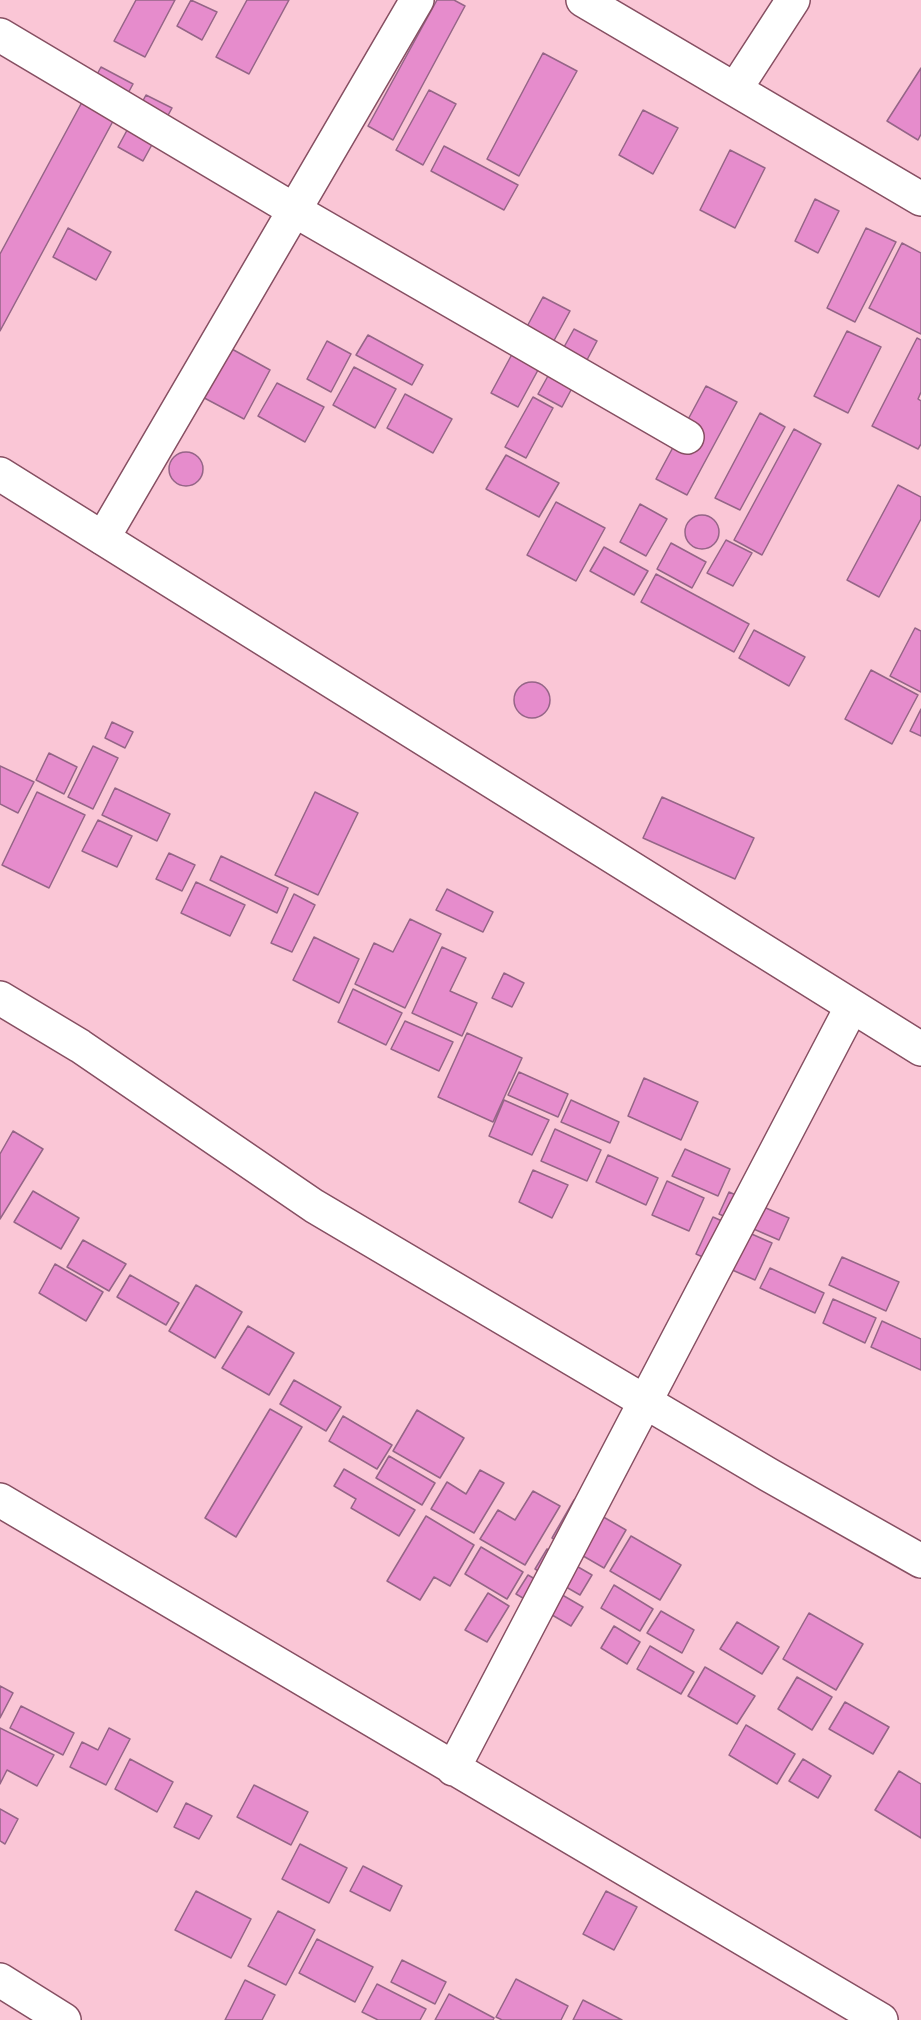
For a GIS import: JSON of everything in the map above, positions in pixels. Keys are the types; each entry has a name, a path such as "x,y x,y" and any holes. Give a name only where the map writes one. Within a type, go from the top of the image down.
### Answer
{"street":[{"path":"103,538 417,0"},
{"path":"583,0 921,199"},
{"path":"736,88 793,0"},
{"path":"0,35 294,210 687,437"},
{"path":"0,474 851,1008 921,1049"},
{"path":"0,998 80,1046 314,1206 921,1561"},
{"path":"453,1769 851,1008"},
{"path":"0,1500 881,2020"},
{"path":"0,1980 64,2020"}],"building":[{"path":"136,0 175,0 145,57 114,41"},
{"path":"191,0 217,12 202,40 177,26"},
{"path":"247,0 289,0 249,74 216,57"},
{"path":"437,0 454,0 465,6 393,140 368,126"},
{"path":"543,53 577,71 519,176 487,159"},
{"path":"101,67 133,84 0,331 0,254"},
{"path":"921,68 921,134 918,140 887,121"},
{"path":"429,90 456,104 423,165 396,150"},
{"path":"146,95 172,108 143,161 118,147"},
{"path":"643,110 678,128 653,174 619,155"},
{"path":"444,146 518,185 504,210 431,171"},
{"path":"730,150 765,168 735,228 700,210"},
{"path":"815,199 839,211 818,253 795,241"},
{"path":"68,228 111,252 96,280 53,257"},
{"path":"866,228 896,242 855,322 827,308"},
{"path":"902,243 921,253 921,334 869,308"},
{"path":"543,297 570,311 518,407 491,393"},
{"path":"574,329 597,341 562,407 538,394"},
{"path":"847,331 881,347 848,413 814,396"},
{"path":"368,335 423,365 412,385 356,355"},
{"path":"917,338 921,340 921,392 918,399 921,401 921,444 918,449 872,426"},
{"path":"327,341 351,354 331,392 307,379"},
{"path":"221,343 270,370 244,419 193,392"},
{"path":"354,367 396,389 375,428 333,405"},
{"path":"277,383 324,407 305,442 258,416"},
{"path":"706,386 737,402 687,495 656,479"},
{"path":"405,394 452,419 433,453 387,428"},
{"path":"533,397 553,408 526,458 505,447"},
{"path":"760,413 785,427 740,510 715,498"},
{"path":"794,429 821,444 762,555 734,540"},
{"path":"186,452 198,457 203,469 198,481 186,486 174,481 169,469 174,457"},
{"path":"506,455 559,483 539,517 486,489"},
{"path":"898,485 921,497 921,519 879,597 847,580"},
{"path":"556,502 605,528 576,581 527,555"},
{"path":"640,504 667,519 646,556 620,542"},
{"path":"702,515 714,520 719,532 714,544 702,549 690,544 685,532 690,520"},
{"path":"726,540 752,553 733,586 707,573"},
{"path":"671,543 706,562 692,588 657,569"},
{"path":"604,547 648,571 634,595 590,571"},
{"path":"656,574 749,624 734,652 641,602"},
{"path":"915,628 921,631 921,692 890,676"},
{"path":"754,630 805,657 789,686 739,658"},
{"path":"871,670 918,695 892,744 845,719"},
{"path":"532,682 545,687 550,700 545,713 532,718 519,713 514,700 519,687"},
{"path":"921,709 921,736 910,731"},
{"path":"112,722 133,732 125,748 105,738"},
{"path":"93,746 118,758 93,809 68,797"},
{"path":"49,753 77,767 64,794 36,780"},
{"path":"0,766 34,782 18,813 0,804"},
{"path":"115,788 170,814 157,841 102,815"},
{"path":"37,792 85,815 49,888 2,865"},
{"path":"315,792 358,813 318,895 275,875"},
{"path":"662,797 754,838 735,879 643,838"},
{"path":"98,820 132,836 117,867 82,851"},
{"path":"169,853 195,865 182,891 156,879"},
{"path":"221,856 288,888 277,913 210,880"},
{"path":"196,882 245,905 230,936 181,913"},
{"path":"447,889 493,912 483,932 436,910"},
{"path":"294,894 315,905 292,952 271,943"},
{"path":"410,919 441,934 405,1008 355,984 374,943 393,952"},
{"path":"314,937 359,959 339,1003 293,980"},
{"path":"442,947 466,958 450,991 477,1003 462,1036 412,1013"},
{"path":"504,973 524,983 512,1007 492,998"},
{"path":"353,989 402,1013 386,1045 338,1022"},
{"path":"405,1021 453,1042 439,1071 391,1049"},
{"path":"467,1033 522,1058 493,1122 438,1097"},
{"path":"519,1072 568,1094 558,1117 508,1095"},
{"path":"644,1078 698,1102 681,1140 628,1116"},
{"path":"504,1100 549,1120 532,1155 489,1136"},
{"path":"571,1100 619,1122 610,1143 561,1122"},
{"path":"555,1129 601,1150 587,1181 541,1161"},
{"path":"13,1131 43,1149 0,1219 0,1154"},
{"path":"685,1149 730,1169 718,1196 672,1176"},
{"path":"608,1155 658,1178 646,1205 596,1182"},
{"path":"533,1170 568,1185 552,1218 519,1202"},
{"path":"667,1181 704,1198 689,1231 652,1215"},
{"path":"33,1191 79,1218 61,1249 14,1222"},
{"path":"729,1192 789,1218 779,1240 719,1214"},
{"path":"713,1217 772,1243 755,1280 696,1254"},
{"path":"83,1240 126,1264 109,1291 67,1267"},
{"path":"842,1257 899,1282 886,1311 829,1285"},
{"path":"55,1264 103,1292 86,1321 39,1293"},
{"path":"770,1268 824,1293 815,1313 760,1288"},
{"path":"130,1275 179,1303 166,1325 117,1297"},
{"path":"196,1285 242,1312 215,1358 169,1331"},
{"path":"833,1299 876,1318 865,1343 823,1323"},
{"path":"882,1321 921,1339 921,1370 871,1347"},
{"path":"248,1326 294,1353 269,1395 222,1368"},
{"path":"294,1380 341,1407 326,1431 280,1404"},
{"path":"270,1409 302,1427 236,1537 205,1518"},
{"path":"417,1410 464,1438 440,1478 393,1451"},
{"path":"343,1416 392,1445 377,1469 329,1441"},
{"path":"389,1456 435,1483 422,1505 376,1478"},
{"path":"344,1469 415,1510 399,1536 351,1508 356,1499 334,1486"},
{"path":"480,1470 504,1483 474,1533 431,1509 447,1482 466,1494"},
{"path":"533,1491 560,1506 525,1565 480,1539 498,1510 515,1520"},
{"path":"574,1500 626,1530 604,1568 552,1538"},
{"path":"426,1516 474,1545 450,1586 434,1577 420,1600 387,1581"},
{"path":"631,1536 681,1565 660,1600 610,1571"},
{"path":"481,1547 523,1572 507,1599 465,1574"},
{"path":"547,1549 592,1575 580,1595 535,1569"},
{"path":"528,1575 583,1607 571,1626 516,1594"},
{"path":"614,1585 653,1609 640,1631 601,1608"},
{"path":"488,1593 509,1606 487,1642 465,1630"},
{"path":"661,1611 694,1630 682,1653 647,1633"},
{"path":"809,1613 863,1644 836,1690 783,1659"},
{"path":"737,1622 779,1647 762,1674 720,1649"},
{"path":"614,1626 640,1642 627,1664 601,1648"},
{"path":"650,1646 694,1672 681,1694 637,1669"},
{"path":"705,1667 755,1696 737,1724 688,1696"},
{"path":"797,1677 832,1697 812,1730 778,1709"},
{"path":"0,1686 13,1693 0,1718"},
{"path":"845,1702 889,1727 873,1754 829,1729"},
{"path":"21,1706 74,1733 63,1755 10,1728"},
{"path":"746,1725 795,1754 777,1784 729,1755"},
{"path":"0,1728 54,1755 37,1786 7,1770 0,1784"},
{"path":"109,1728 130,1739 106,1785 70,1767 82,1742 98,1750"},
{"path":"130,1759 173,1782 157,1812 115,1789"},
{"path":"803,1759 831,1776 818,1798 789,1781"},
{"path":"899,1771 921,1784 921,1838 875,1810"},
{"path":"254,1785 308,1812 291,1845 237,1817"},
{"path":"186,1803 212,1816 199,1839 174,1827"},
{"path":"0,1809 18,1819 5,1844 0,1841"},
{"path":"300,1844 347,1868 329,1903 282,1879"},
{"path":"363,1866 402,1886 390,1911 350,1891"},
{"path":"196,1891 251,1919 231,1958 175,1930"},
{"path":"606,1891 637,1907 614,1950 583,1934"},
{"path":"278,1911 315,1930 286,1985 248,1966"},
{"path":"317,1939 373,1967 355,2002 299,1973"},
{"path":"402,1960 446,1982 435,2004 391,1982"},
{"path":"516,1979 568,2006 561,2020 502,2020 496,2017"},
{"path":"245,1980 275,1995 262,2020 225,2020"},
{"path":"377,1984 426,2009 420,2020 378,2020 362,2012"},
{"path":"449,1994 494,2018 493,2020 435,2020"},
{"path":"583,2000 622,2020 573,2020"}]}
